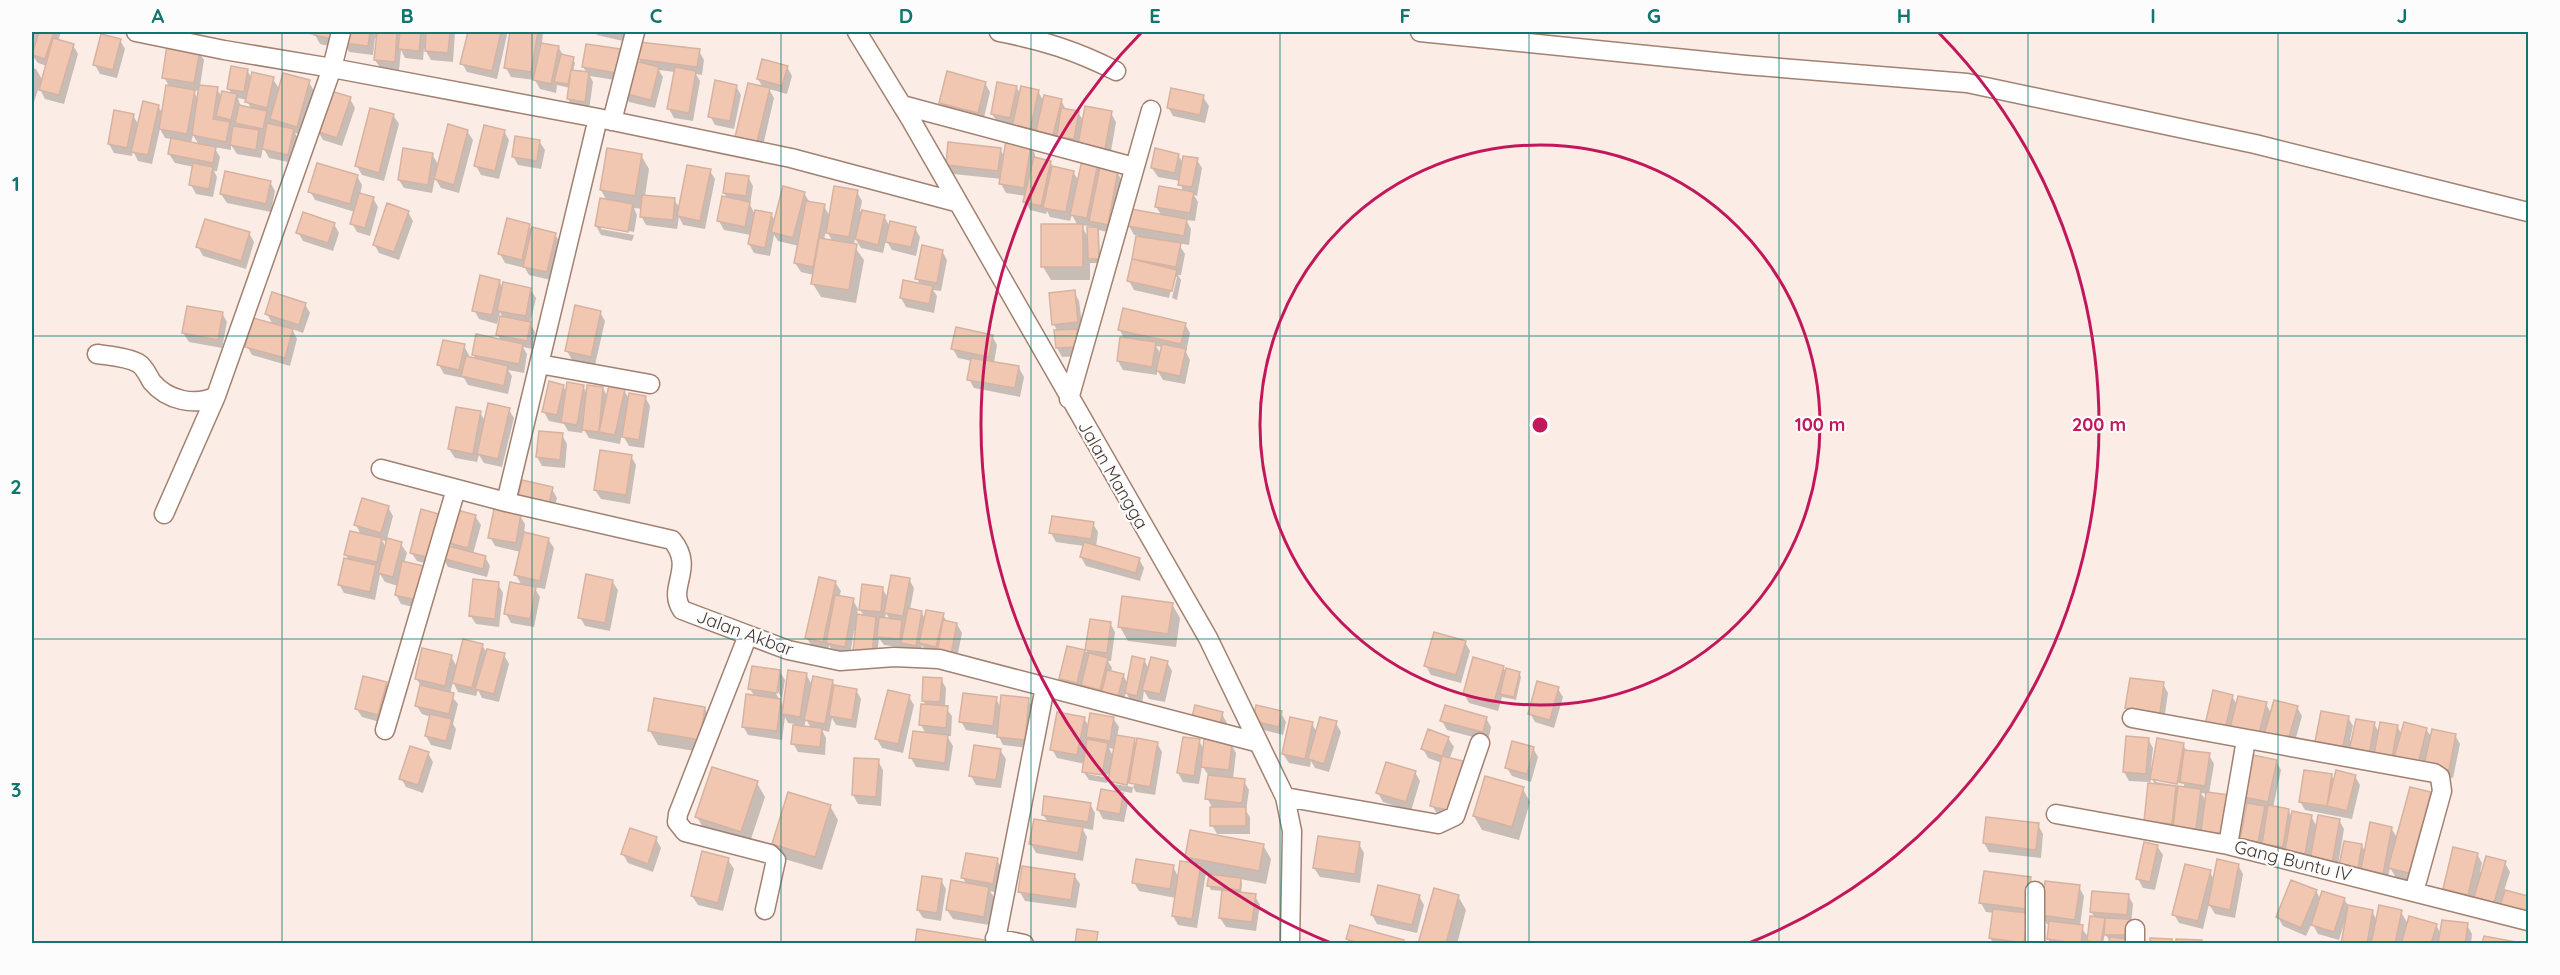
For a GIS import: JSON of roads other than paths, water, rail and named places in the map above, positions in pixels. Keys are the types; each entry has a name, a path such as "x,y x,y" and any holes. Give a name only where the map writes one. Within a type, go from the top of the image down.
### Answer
{"street":[{"path":"136,32 605,120 791,158 956,202"},
{"path":"164,514 216,396 332,68 341,32"},
{"path":"381,469 506,502 539,364 605,120 635,32"},
{"name":"Jalan Mangga","path":"857,32 902,105 1208,638 1256,742 1285,797 1292,831 1290,944"},
{"path":"999,32 1040,40 1083,54 1116,71"},
{"path":"1420,32 1734,64 1967,83 2255,144 2529,213"},
{"path":"902,105 1134,167"},
{"path":"1070,399 1151,110"},
{"path":"97,354 134,361 142,365 162,393 174,398 207,401 216,396"},
{"path":"539,364 650,384"},
{"path":"385,730 456,489"},
{"name":"Jalan Akbar","path":"506,502 672,540 683,558 677,596 677,604 682,610 788,650 840,661 894,657 939,658 1256,742"},
{"path":"748,635 678,813 677,822 685,832 770,854 776,860 765,910"},
{"path":"1024,944 995,941 1045,687"},
{"path":"2132,718 2427,772 2440,777 2442,791 2414,892"},
{"path":"2228,845 2246,740"},
{"path":"1285,797 1438,824 1455,816 1480,743"},
{"name":"Gang Buntu IV","path":"2056,814 2228,845 2529,921"},
{"path":"2035,891 2035,944"}]}
